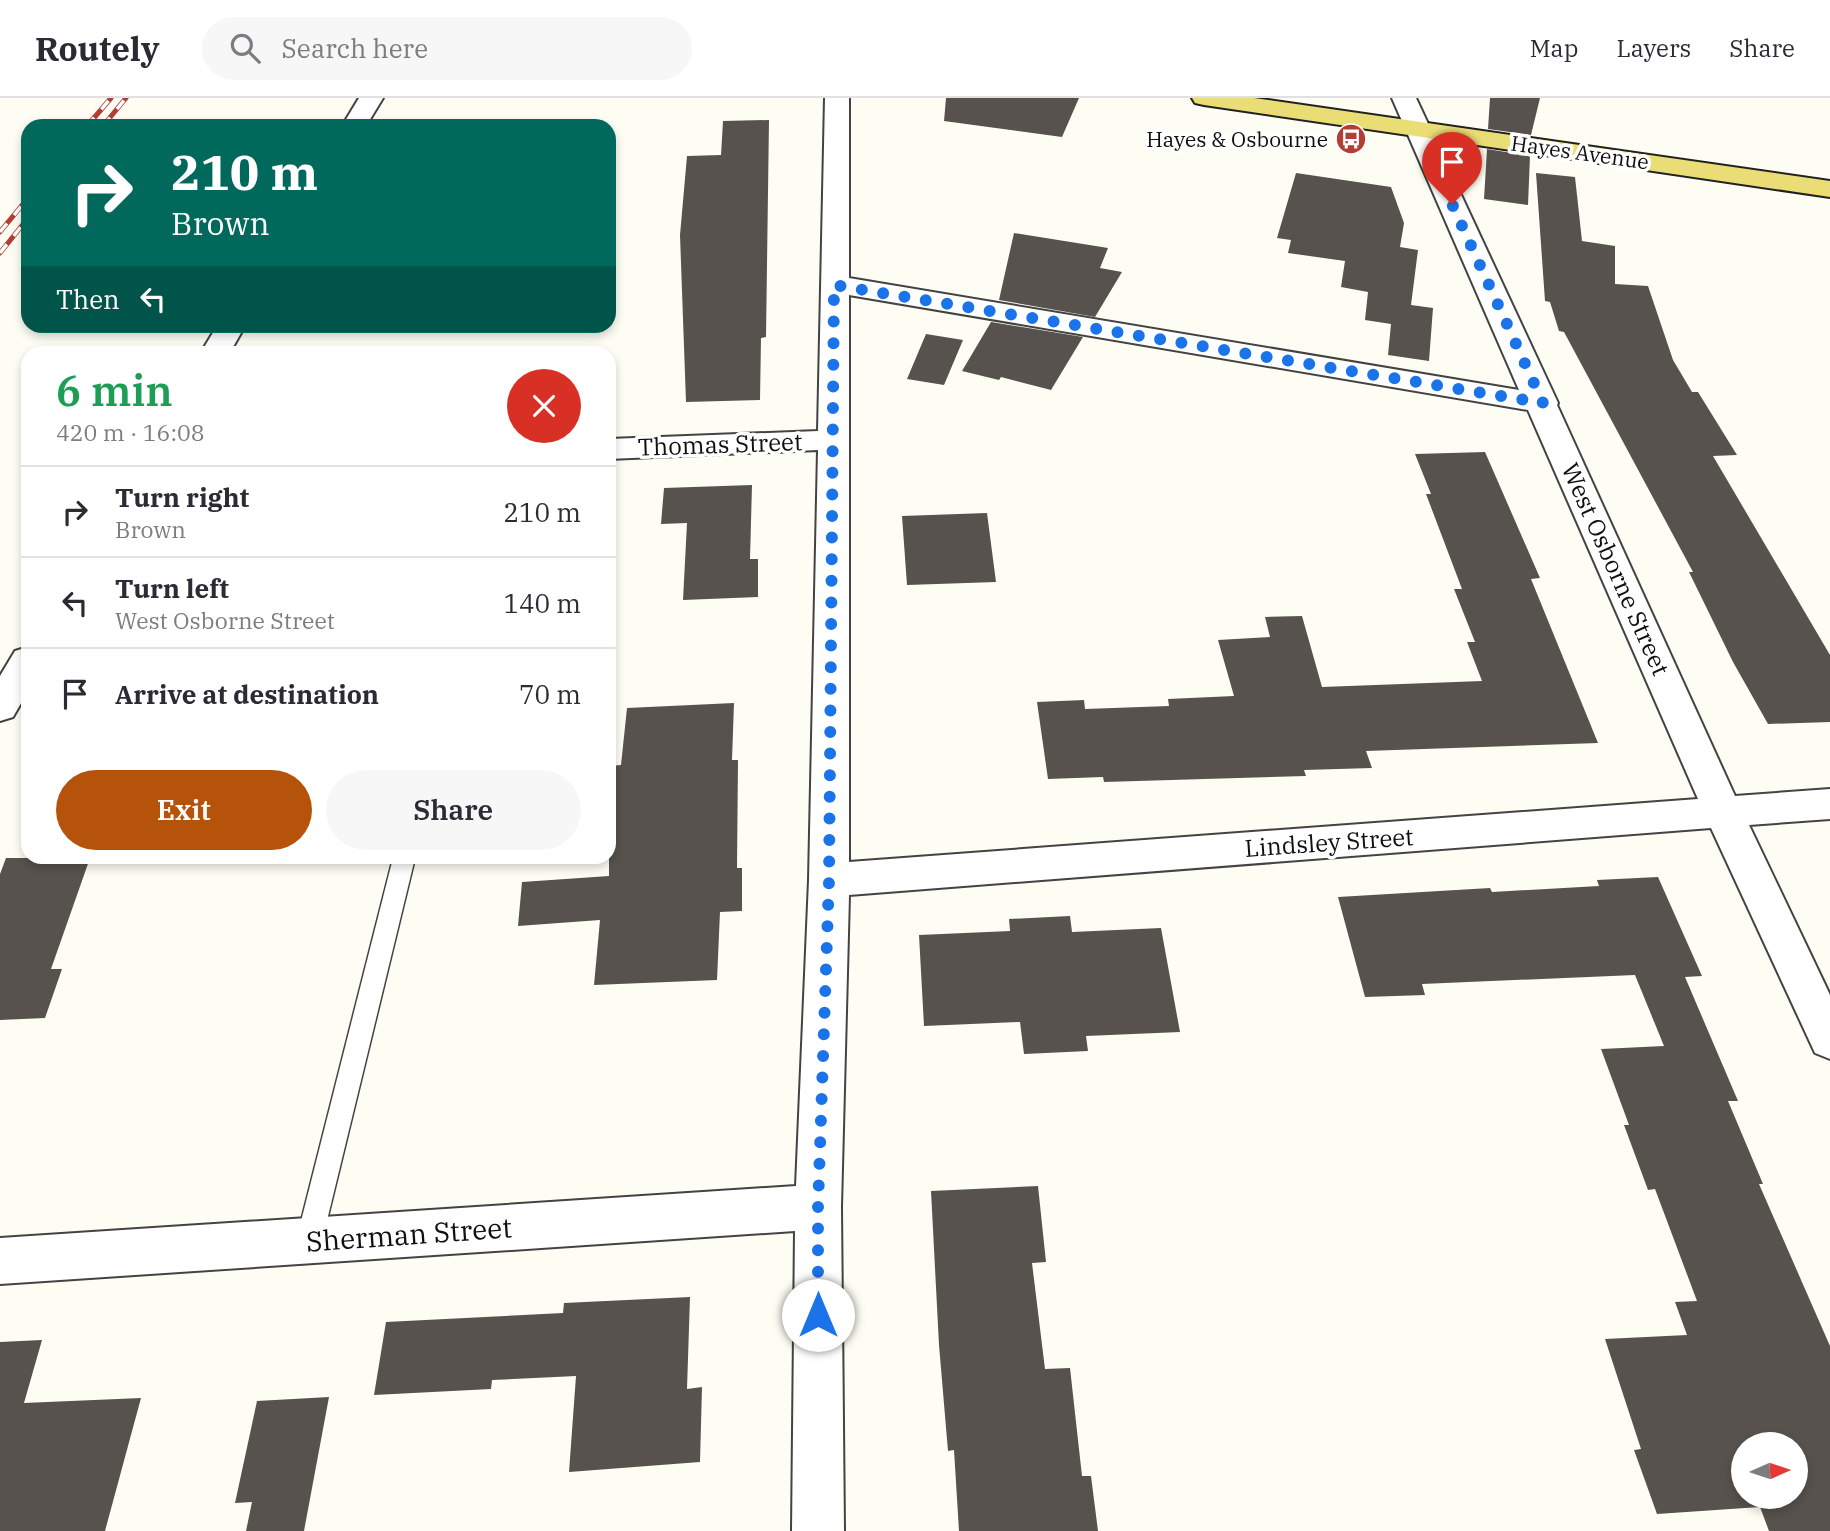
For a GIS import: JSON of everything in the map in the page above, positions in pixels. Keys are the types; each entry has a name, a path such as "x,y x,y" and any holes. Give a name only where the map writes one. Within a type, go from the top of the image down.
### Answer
{"main road":[{"name":"Hayes Avenue","path":"1204,98 1830,189"}],"street":[{"path":"358,119 371,98"},
{"path":"818,1531 818,1207 829,880 837,98"},
{"name":"West Osborne Street","path":"1404,98 1543,403 1723,812 1830,1040"},
{"path":"834,285 1543,403"},
{"name":"Thomas Street","path":"616,449 832,440"},
{"path":"0,707 21,672"},
{"name":"Lindsley Street","path":"829,880 1830,804"},
{"name":"Sherman Street","path":"0,1261 818,1207"}],"lane":[{"path":"309,1241 403,864"}],"building":[{"path":"946,98 1079,98 1062,137 944,121"},
{"path":"1490,98 1540,98 1531,135 1488,129"},
{"path":"769,120 766,337 761,338 760,400 686,402 680,235 687,156 721,155 723,121"},
{"path":"1487,149 1530,156 1528,205 1484,199"},
{"path":"1296,173 1391,187 1404,223 1400,247 1418,250 1411,305 1433,308 1429,361 1388,355 1391,324 1365,320 1368,292 1341,287 1345,261 1288,253 1291,240 1277,238"},
{"path":"1536,173 1575,177 1582,241 1615,246 1615,284 1648,286 1673,360 1692,392 1698,392 1737,455 1713,456 1830,655 1830,722 1768,724 1733,662 1689,572 1693,572 1564,332 1559,331 1550,302 1545,301"},
{"path":"1014,233 1108,248 1100,268 1122,272 1095,317 999,300"},
{"path":"991,322 1083,337 1051,390 1001,377 999,380 962,371"},
{"path":"926,334 963,340 944,385 907,379"},
{"path":"1485,452 1540,578 1531,579 1598,743 1366,751 1372,768 1304,770 1306,776 1104,782 1103,777 1048,779 1037,702 1084,700 1085,709 1169,706 1168,699 1234,696 1218,640 1270,637 1265,617 1302,616 1322,687 1482,681 1467,642 1475,642 1454,589 1462,589 1426,494 1431,494 1415,454"},
{"path":"752,485 750,559 758,559 758,597 683,600 687,523 661,524 664,488"},
{"path":"987,513 996,582 907,585 902,516"},
{"path":"734,703 732,760 738,760 737,868 742,868 742,911 720,912 717,980 594,985 600,920 518,926 522,882 609,876 609,864 616,864 616,765 621,765 627,708"},
{"path":"6,858 21,858 21,864 88,864 51,969 62,969 45,1018 0,1020 0,874"},
{"path":"1658,877 1702,976 1685,977 1738,1101 1728,1101 1763,1184 1759,1184 1830,1346 1830,1531 1769,1531 1761,1509 1808,1509 1808,1432 1731,1432 1731,1509 1657,1514 1634,1450 1641,1449 1605,1339 1687,1335 1675,1302 1697,1301 1655,1189 1648,1190 1624,1125 1629,1125 1601,1049 1664,1046 1635,975 1422,984 1425,995 1365,997 1338,897 1490,888 1492,892 1599,886 1597,880"},
{"path":"1070,916 1072,932 1161,928 1180,1032 1086,1036 1088,1051 1024,1054 1020,1022 924,1026 919,935 1010,931 1009,919"},
{"path":"1038,1186 1046,1262 1032,1263 1045,1369 1070,1368 1082,1476 1091,1476 1098,1531 959,1531 954,1450 948,1451 939,1345 931,1191"},
{"path":"690,1297 687,1389 702,1387 700,1462 569,1472 576,1376 492,1380 491,1389 374,1395 386,1322 563,1313 564,1303"},
{"path":"42,1340 24,1403 141,1398 105,1531 0,1531 0,1342"},
{"path":"329,1397 304,1531 246,1531 252,1502 235,1503 257,1401"}],"railway":[{"path":"93,119 111,98"},
{"path":"109,119 126,98"},
{"path":"0,232 21,206"},
{"path":"0,253 21,227"}],"place":[{"name":"Hayes & Osbourne","path":"1351,139"}],"route":[{"path":"818,1315 818,1207 829,880 834,285 1543,403 1452,204"}]}
